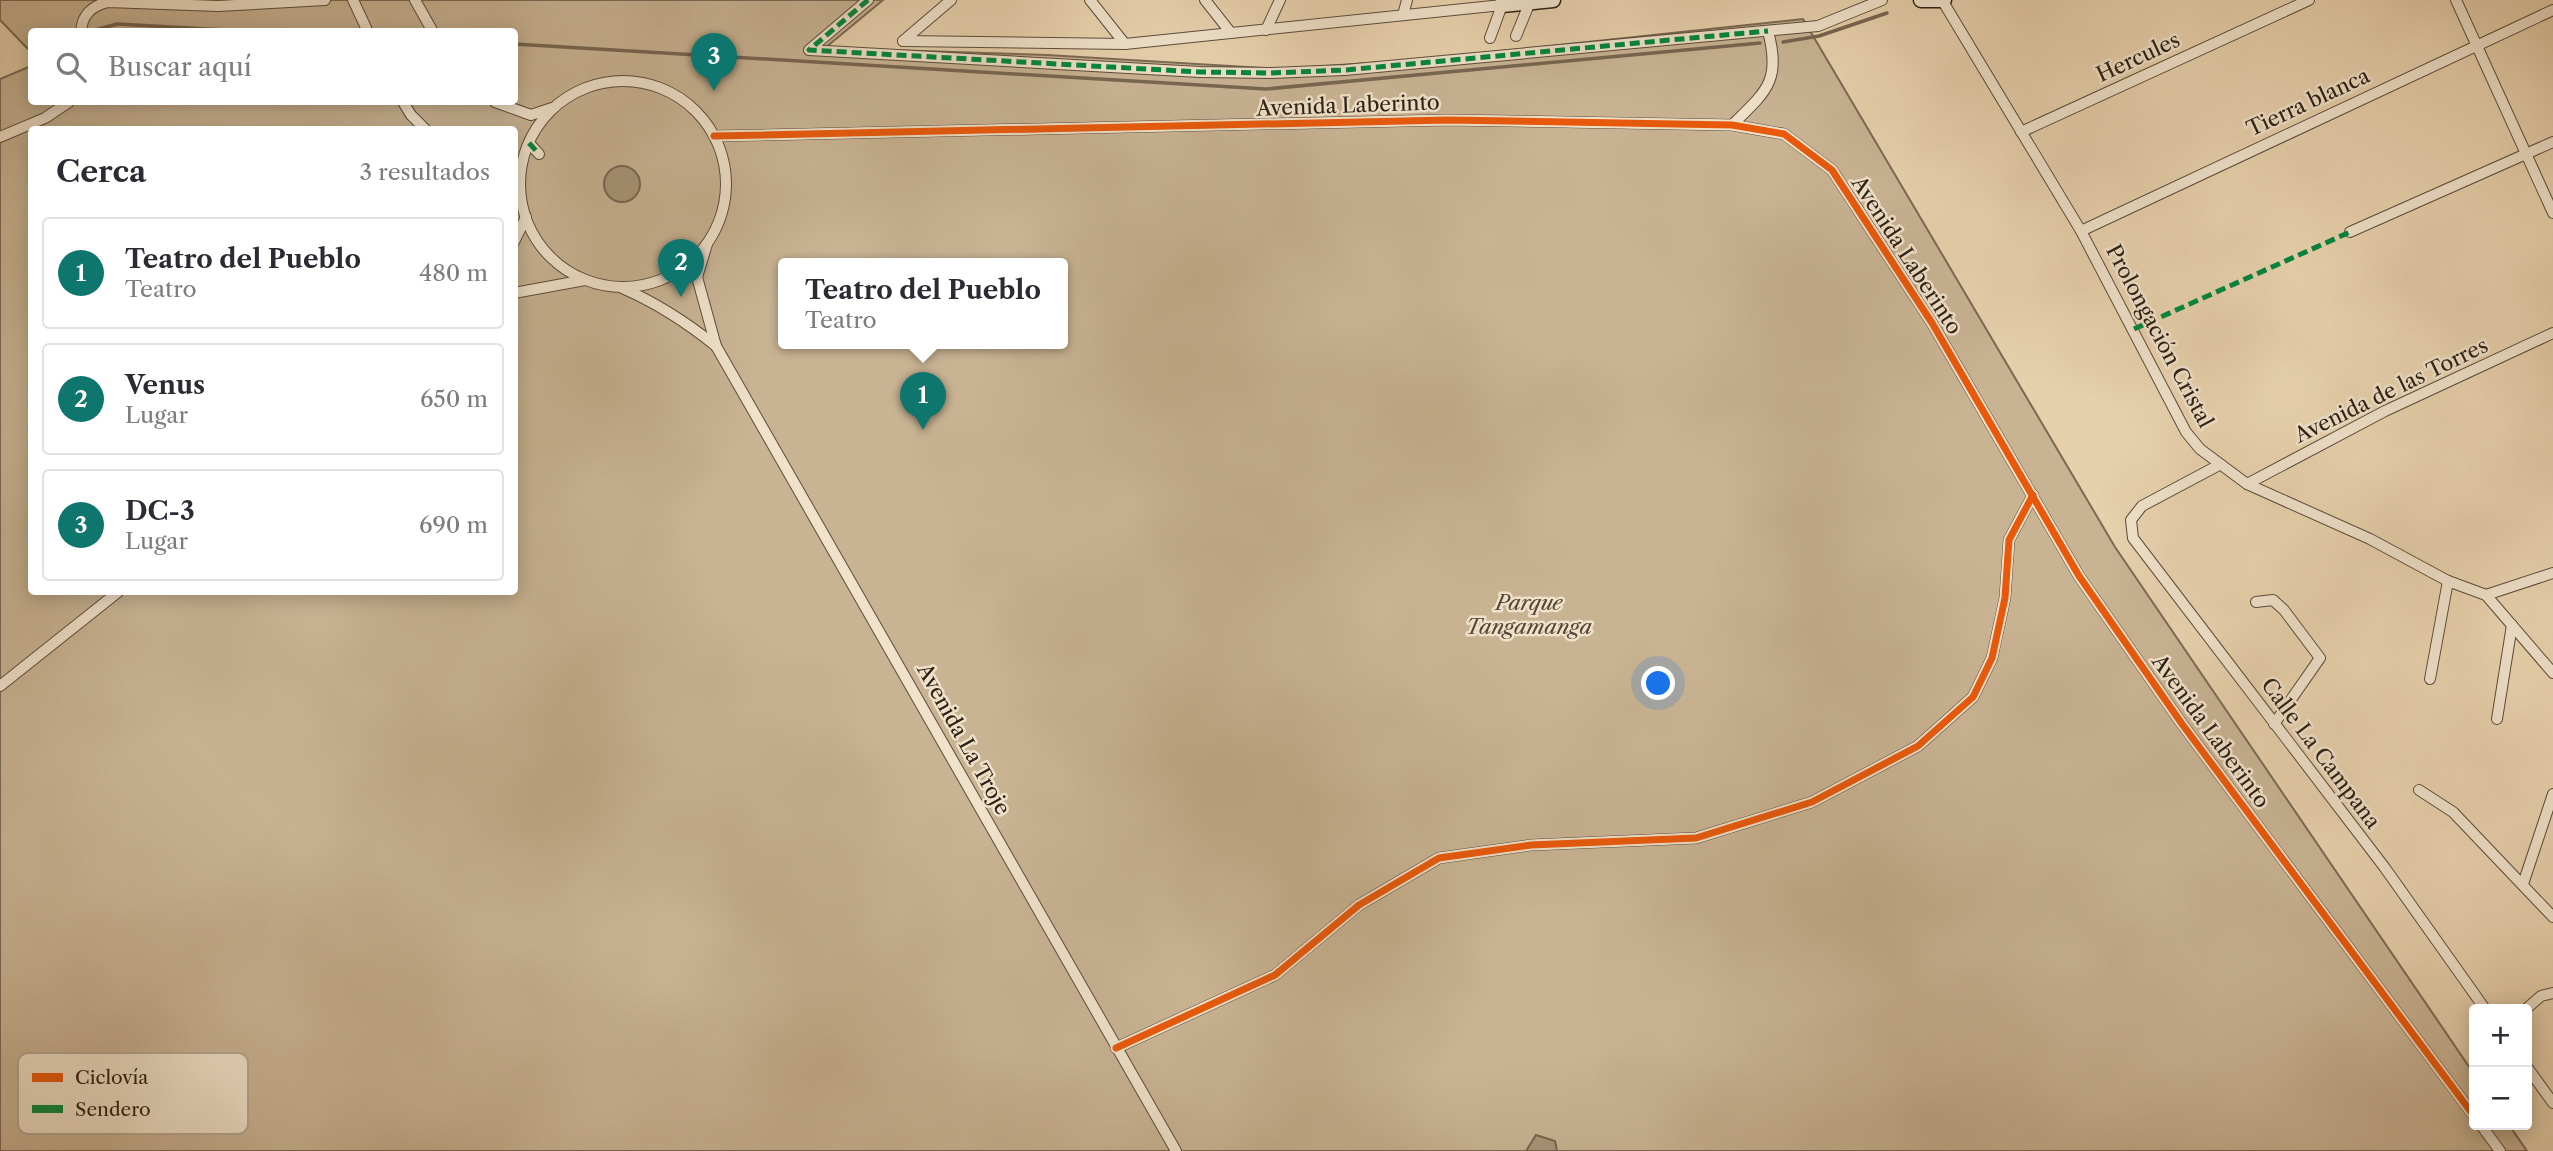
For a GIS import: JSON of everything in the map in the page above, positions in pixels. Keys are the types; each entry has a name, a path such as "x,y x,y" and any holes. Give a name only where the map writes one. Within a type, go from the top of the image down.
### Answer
{"street":[{"path":"81,28 82,20 94,5 108,2 218,6 326,0"},
{"path":"353,0 366,28"},
{"path":"415,0 431,28"},
{"path":"869,0 809,50 1200,72 1345,70 1818,26 1882,0"},
{"path":"951,0 903,41 1125,44 1503,3 1553,0"},
{"path":"1090,0 1125,44"},
{"path":"1205,0 1231,33"},
{"path":"1266,30 1280,0"},
{"path":"1403,15 1407,0"},
{"path":"1921,0 1943,0"},
{"name":"Prolongación Cristal","path":"1943,0 2081,231 2186,432 2219,465 2247,484 2370,539 2448,580 2486,596"},
{"name":"Hercules","path":"2021,132 2309,0"},
{"path":"2456,0 2478,43 2553,213"},
{"path":"1516,36 1530,1"},
{"path":"1490,38 1503,3"},
{"name":"Tierra blanca","path":"2081,231 2553,10"},
{"path":"1732,125 1771,80 1775,68 1768,31"},
{"path":"503,105 531,115 553,108 582,89 615,80 648,82 679,96 704,118 721,148 727,181 722,214 707,244 683,268 653,283 619,287 585,280 556,263 533,236 518,201 521,169 529,143 553,108"},
{"path":"0,137 45,118 64,105"},
{"path":"405,105 422,126"},
{"name":"Avenida Laberinto","path":"714,136 1448,120 1732,125 1784,134 1832,170 1932,323 2079,576 2182,724 2469,1109"},
{"path":"2350,232 2553,142"},
{"path":"529,143 539,154"},
{"path":"518,234 526,217"},
{"name":"Avenida La Troje","path":"707,244 697,277 716,346 1177,1151"},
{"path":"518,292 585,280"},
{"name":"Avenida La Troje","path":"619,287 674,314 716,346"},
{"name":"Avenida de las Torres","path":"2247,484 2385,411 2553,333"},
{"name":"Calle La Campana","path":"2219,465 2142,506 2131,520 2133,538 2385,869 2481,1004"},
{"path":"1116,1048 1275,975 1359,905 1438,858 1531,845 1696,838 1812,802 1918,746 1973,697 1992,657 2005,598 2009,540 2034,495"},
{"path":"2553,573 2486,596 2553,673"},
{"path":"2430,679 2448,580"},
{"path":"0,686 114,595"},
{"path":"2256,602 2273,600 2320,658 2274,724"},
{"path":"2497,719 2512,625"},
{"path":"2419,790 2454,812 2553,917"},
{"path":"2523,884 2553,794"},
{"path":"2532,1004 2541,996 2553,993"},
{"path":"2532,1074 2553,1103"},
{"path":"2484,1130 2500,1151"}],"green space":[{"name":"Parque Tangamanga","path":"0,0 883,0 825,48 1047,55 1280,69 1428,59 1803,19 2115,547 2469,1067 2469,1130 2512,1130 2527,1151 0,1151 0,79 28,67 28,105 518,105 518,28 28,28 28,49 0,20"}],"shaded area":[{"path":"622,166 634,172 640,184 634,196 622,202 610,196 604,184 610,172"},
{"path":"1536,1135 1555,1141 1557,1151 1526,1151"}],"waterway":[{"path":"1783,42 1819,36 1887,13"},
{"path":"102,28 117,24 190,28"},
{"path":"518,44 1266,89 1760,43"}],"marked path":[{"path":"868,0 809,50 1200,72 1271,73 1345,70 1768,31"},
{"path":"529,143 539,154"},
{"path":"2134,329 2350,232"}],"cycle path":[{"path":"714,136 1448,120 1732,125 1784,134 1832,170 1932,323 2079,576 2182,724 2469,1109"},
{"path":"1116,1048 1275,975 1359,905 1439,858 1531,845 1696,838 1812,802 1918,746 1973,697 1992,658 2005,598 2009,540 2033,495"}],"place":[{"name":"DC-3","path":"714,91"},
{"name":"Venus","path":"681,297"},
{"name":"Teatro del Pueblo","path":"923,430"}]}
